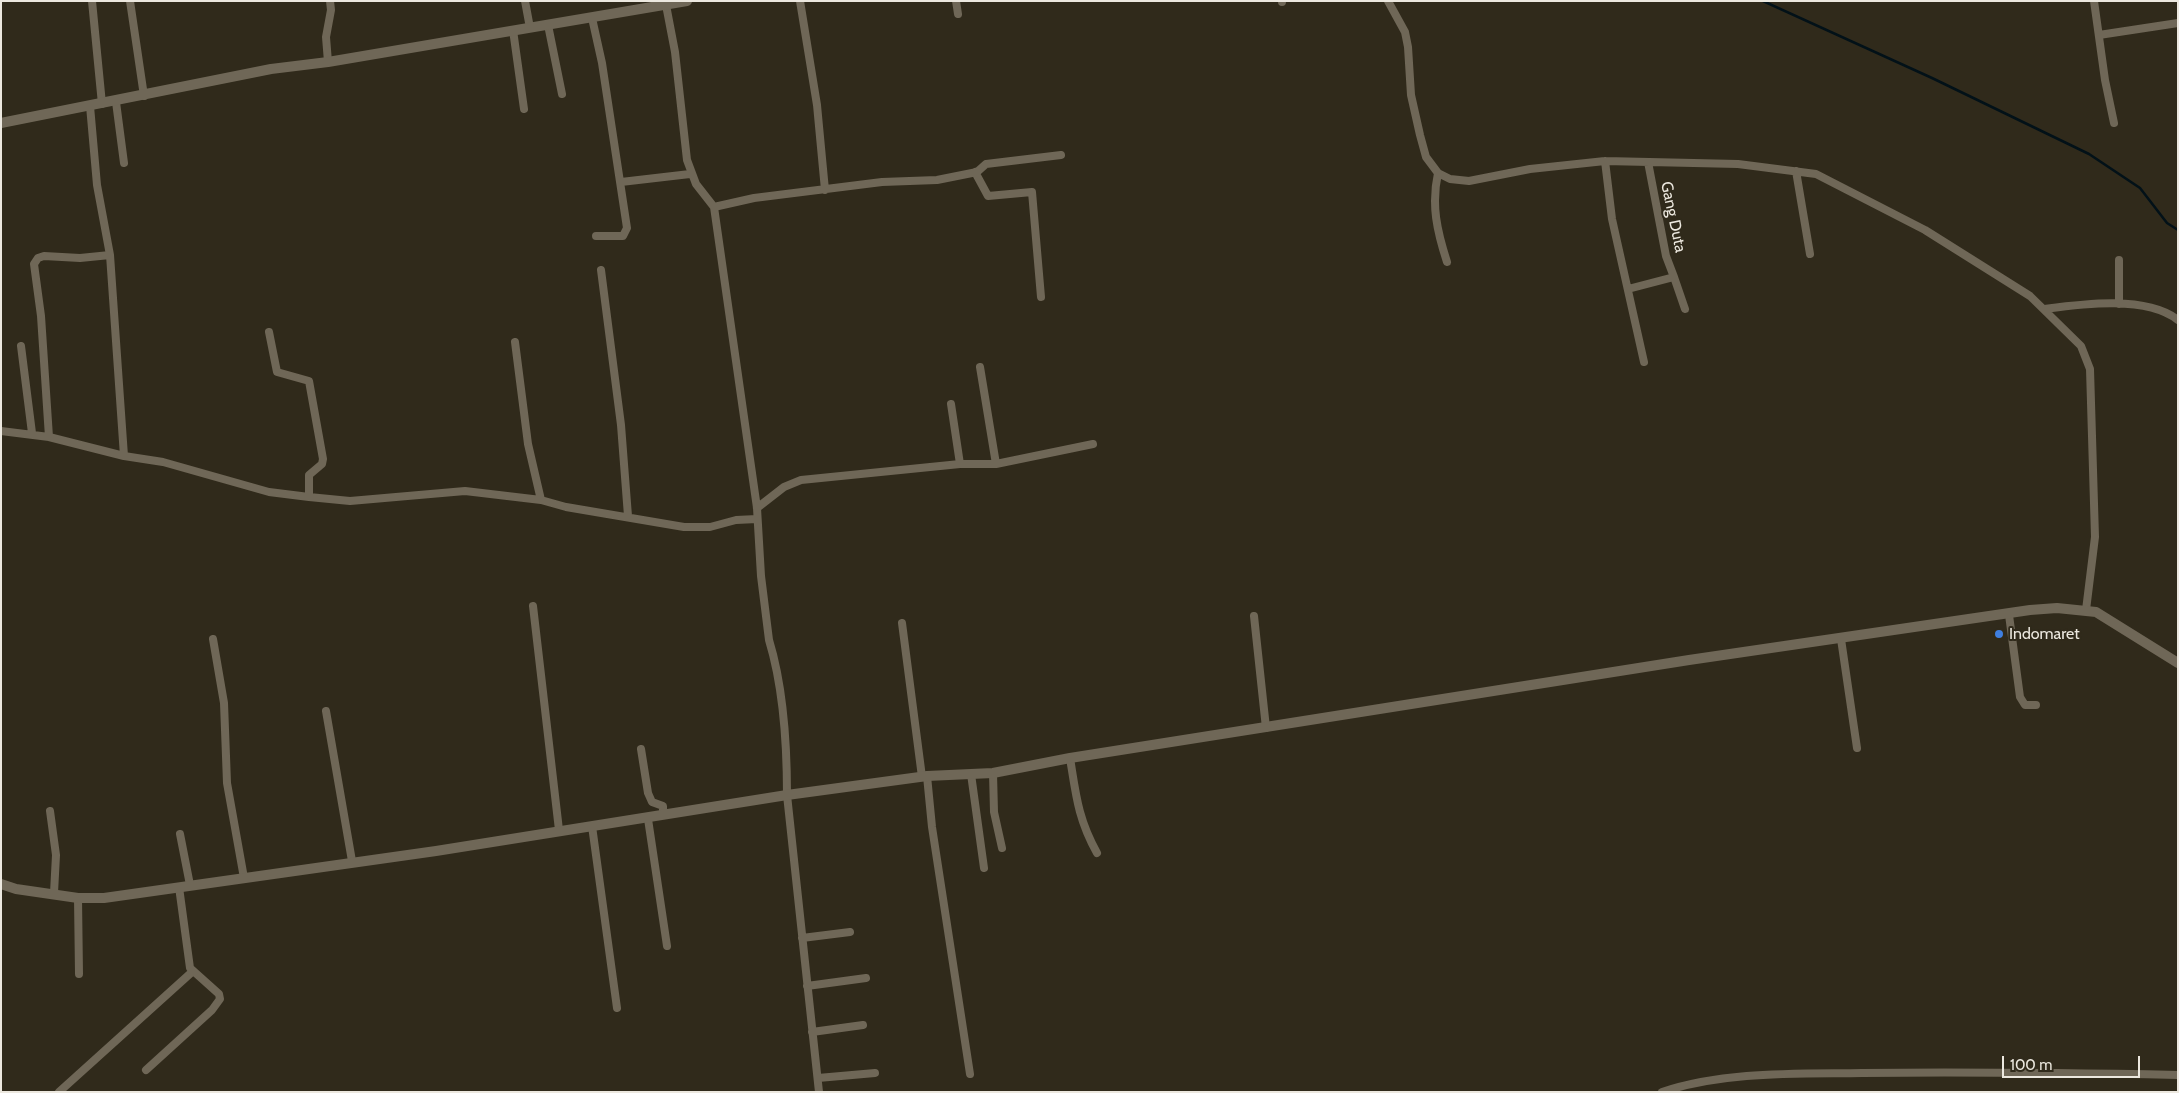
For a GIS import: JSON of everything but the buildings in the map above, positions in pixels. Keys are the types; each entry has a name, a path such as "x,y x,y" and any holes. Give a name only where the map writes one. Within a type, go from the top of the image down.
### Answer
{"street":[{"path":"92,1 102,104"},
{"path":"130,1 144,96"},
{"path":"328,62 326,37 331,10 330,1"},
{"path":"525,1 530,28"},
{"path":"1,123 116,102 271,69 328,62 687,1"},
{"path":"800,1 817,105 825,190"},
{"path":"956,1 958,14"},
{"path":"1388,1 1404,32 1408,47 1411,95 1426,157 1438,173 1450,179 1469,181 1530,169 1606,161 1738,164 1796,170 1826,178 1925,230 2030,296 2081,346 2090,369 2095,538 2086,610"},
{"path":"2094,1 2114,123"},
{"path":"666,5 675,52 686,160 690,174 714,206 757,508 767,631 776,663 787,760 787,795 819,1092"},
{"path":"592,18 602,63 627,228 626,233 619,237 596,236"},
{"path":"2099,35 2178,23"},
{"path":"548,25 562,94"},
{"path":"513,30 524,109"},
{"path":"116,102 124,163"},
{"path":"90,106 97,185 110,255 124,456"},
{"path":"714,206 754,198 882,182 937,180 975,172 986,164 1061,155"},
{"path":"1606,161 1612,219 1644,362"},
{"name":"Gang Duta","path":"1648,162 1666,256 1685,309"},
{"path":"1796,170 1810,254"},
{"path":"975,172 988,196 1032,192 1041,297"},
{"path":"1438,173 1434,192 1435,219 1447,262"},
{"path":"621,182 690,174"},
{"path":"49,437 42,324 34,264 38,258 44,256 80,258 110,255"},
{"path":"2119,260 2120,304"},
{"path":"601,270 621,424 628,516"},
{"path":"1628,289 1674,277"},
{"path":"2044,309 2081,304 2120,304 2140,306 2169,313 2178,320"},
{"path":"269,332 277,372 310,381 323,459 322,464 309,475 309,497"},
{"path":"515,342 528,444 541,500"},
{"path":"21,346 32,433"},
{"path":"980,367 996,464"},
{"path":"951,404 960,464"},
{"path":"1,431 32,433 124,456 163,462 269,492 309,497 350,501 465,492 541,500 566,508 628,516 684,527 702,527 747,518 757,519"},
{"path":"757,508 784,487 801,480 960,464 996,464 1093,444"},
{"path":"533,606 559,830"},
{"path":"1,884 16,889 54,893 78,898 104,898 352,861 436,851 559,830 648,819 787,795 925,776 993,773 1070,758 1689,660 2057,608 2096,612 2178,662"},
{"path":"2010,615 2020,697 2025,705 2036,705"},
{"path":"1254,616 1266,728"},
{"path":"902,624 970,1074"},
{"path":"213,639 224,703 227,783 244,878"},
{"path":"1841,639 1857,748"},
{"path":"326,711 352,861"},
{"path":"641,749 648,793 652,802 663,806 663,815"},
{"path":"1070,758 1079,814 1097,853"},
{"path":"993,773 994,812 1002,848"},
{"path":"971,774 984,868"},
{"path":"50,811 56,855 54,893"},
{"path":"648,819 667,946"},
{"path":"592,826 617,1008"},
{"path":"180,834 190,885"},
{"path":"146,1070 218,1003 219,994 192,972 188,962 179,887"},
{"path":"78,898 79,974"},
{"path":"802,938 850,932"},
{"path":"59,1092 192,972"},
{"path":"807,986 866,978"},
{"path":"812,1032 863,1025"},
{"path":"1662,1092 1722,1080 1779,1074 1997,1071 2178,1075"},
{"path":"818,1078 874,1073"}],"waterway":[{"path":"1763,1 1932,78 2089,154 2140,188 2167,223 2178,230"}],"place":[{"name":"Indomaret","path":"1999,634"}]}
